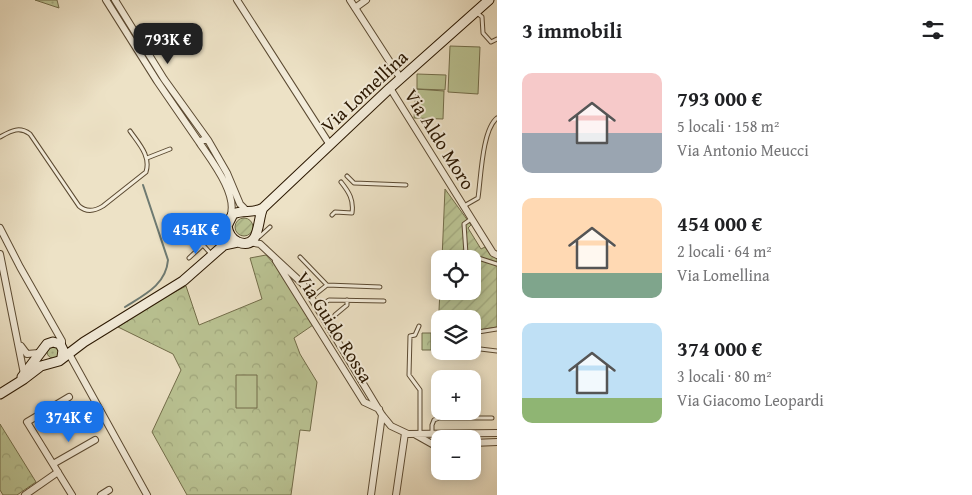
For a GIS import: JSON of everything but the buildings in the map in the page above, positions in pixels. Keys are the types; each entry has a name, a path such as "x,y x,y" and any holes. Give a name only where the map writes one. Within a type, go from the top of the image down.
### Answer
{"main road":[{"name":"Via Lomellina","path":"248,212 263,208 390,88 489,0"},
{"path":"0,394 24,380 41,366 55,362 63,352 84,342 183,281 224,246 255,238 259,231 263,208"},
{"path":"243,242 231,237 227,226 230,217 238,212 248,212 256,217 259,231"},
{"path":"224,246 228,231"},
{"path":"17,383 43,349 56,342 63,352"},
{"path":"43,349 43,356 50,362"}],"street":[{"path":"106,0 157,81 224,181 232,204 230,217"},
{"path":"115,0 164,79 208,140 228,173 240,204 248,212"},
{"path":"236,0 330,145"},
{"path":"350,0 401,79"},
{"path":"355,8 366,0"},
{"name":"Via Aldo Moro","path":"390,88 493,253 497,255"},
{"path":"199,142 208,140"},
{"path":"0,228 62,341 63,352 73,364"},
{"path":"259,231 263,247"},
{"name":"Via Guido Rossa","path":"243,242 256,242 272,254 303,284 391,426 405,433 431,434"},
{"path":"0,254 24,374"},
{"name":"Via Guido Rossa","path":"272,254 364,402 381,412"},
{"path":"19,342 27,354 34,355 43,349 52,338 54,326"},
{"path":"63,352 73,364 147,495"},
{"path":"69,397 27,422 72,495"},
{"path":"371,495 381,412"},
{"path":"396,495 405,433"},
{"name":"Via Guido Rossa","path":"481,433 497,433"},
{"name":"Via Guido Rossa","path":"417,434 431,443"},
{"path":"53,464 95,440"},
{"path":"481,443 497,442"},
{"path":"25,495 58,472"},
{"path":"101,495 109,490"}],"lane":[{"path":"475,12 482,17 483,33 491,42 497,39"},
{"path":"464,206 478,198 486,136 490,125 497,118"},
{"path":"0,137 19,129 30,134 83,210 89,211 103,206 146,172 148,166 147,158 130,131"},
{"path":"147,158 170,148"},
{"path":"347,176 354,183 406,184"},
{"path":"332,215 335,212 352,213 353,203 347,189 341,182"},
{"path":"466,250 464,224 472,219"},
{"path":"259,231 270,227"},
{"path":"189,258 209,240"},
{"path":"203,245 212,256"},
{"path":"300,257 327,285"},
{"path":"481,259 497,264"},
{"path":"311,297 327,285 380,287"},
{"path":"317,307 329,300 384,301"},
{"path":"335,315 347,304 347,300"},
{"path":"417,434 420,390 408,375 410,336 415,336 419,326"},
{"path":"481,332 497,329"},
{"path":"481,349 497,351"},
{"path":"432,430 434,420 439,418 492,418"}],"green space":[{"path":"35,0 57,0 59,8"},
{"path":"450,46 480,47 478,94 448,92"},
{"path":"417,74 446,75 445,90 417,89"},
{"path":"416,89 444,91 443,119 414,118"},
{"path":"445,189 471,225 468,228 481,249 485,247 497,257 497,327 481,330 481,310 439,310 440,300 481,300 481,250 442,250"},
{"path":"240,218 248,218 253,223 251,234 240,236 235,231 235,223"},
{"path":"266,255 275,265 313,325 294,338 300,354 317,382 310,431 300,430 291,495 187,495 152,432 181,370 173,354 118,327 154,303 186,286 199,325 262,299 250,258"},
{"path":"422,333 431,333 431,350 422,350"},
{"path":"51,346 55,346 59,352 55,358 51,358 47,354 47,350"},
{"path":"236,375 257,375 257,408 236,408"},
{"path":"0,424 36,482 17,495 3,495 0,490"}],"waterway":[{"path":"125,307 159,283 168,260 143,185"}]}
